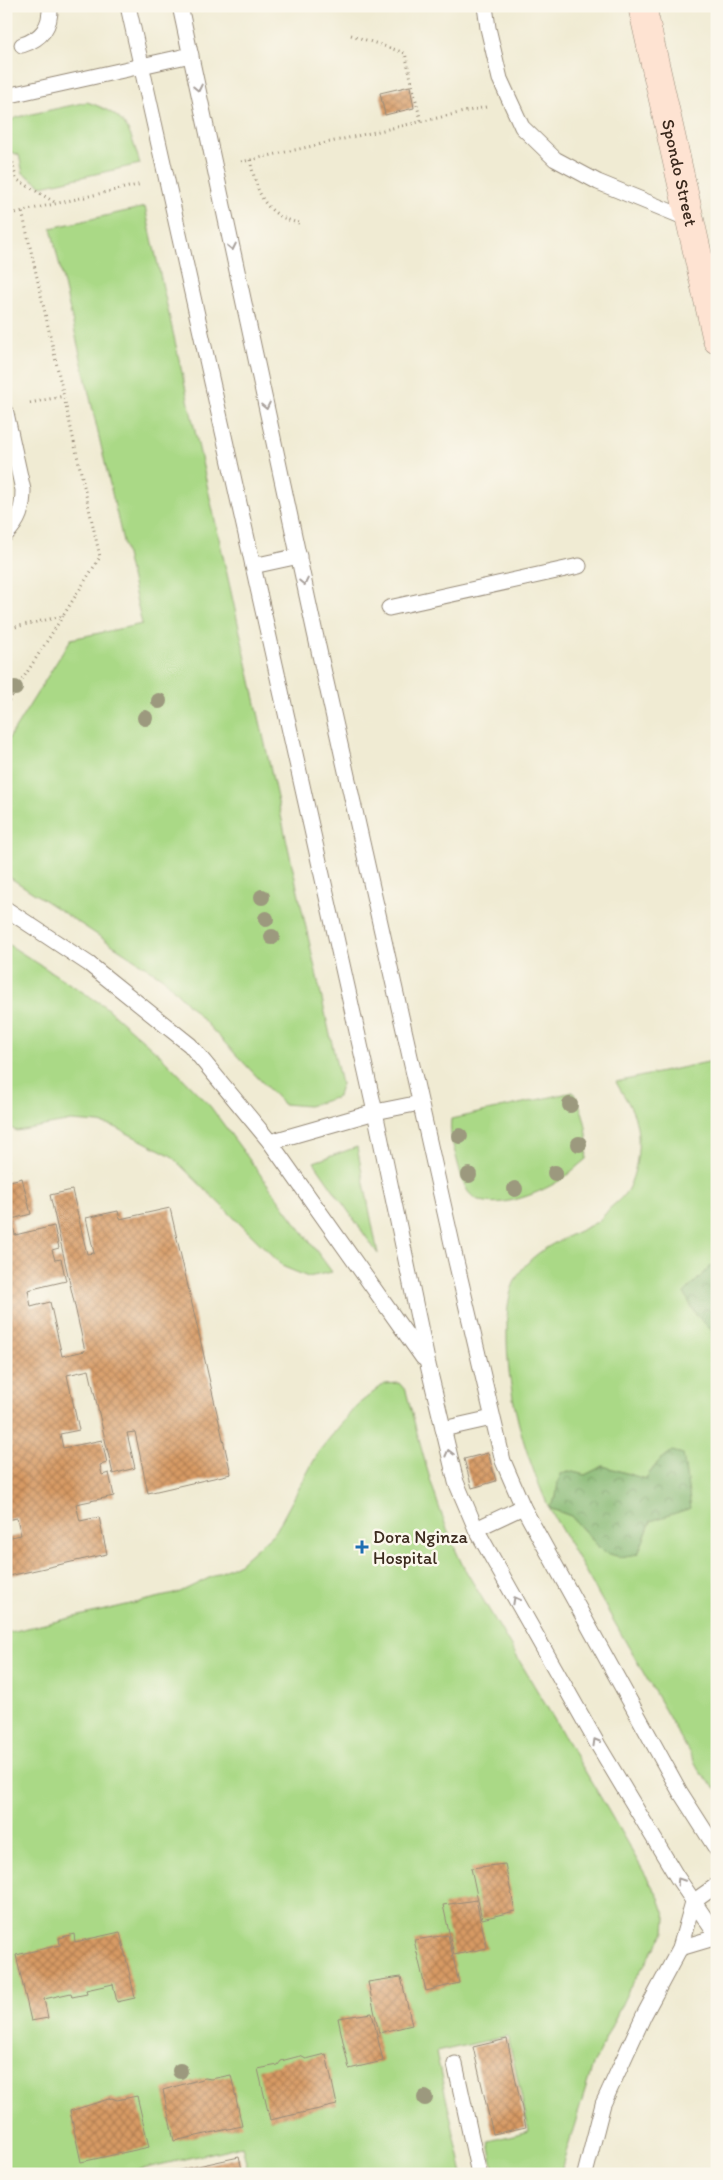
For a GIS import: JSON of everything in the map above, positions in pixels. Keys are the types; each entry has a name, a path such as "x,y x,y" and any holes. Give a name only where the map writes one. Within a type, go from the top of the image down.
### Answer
{"main road":[{"name":"Spondo Street","path":"642,6 717,340"}],"lane":[{"path":"22,45 31,43 45,31 49,23 50,6"},
{"path":"128,6 375,1112 428,1365 456,1482 476,1529 598,1745 693,1902 717,1936 680,1948"},
{"path":"180,6 420,1102 503,1461 523,1508 680,1792 717,1850"},
{"path":"484,6 500,79 522,127 555,159 598,182 691,220"},
{"path":"6,96 191,55"},
{"path":"6,413 23,490 21,514 15,525 6,534"},
{"path":"253,566 299,556"},
{"path":"389,608 579,566"},
{"path":"6,909 90,964 190,1045 270,1142 428,1365"},
{"path":"270,1142 375,1112 420,1102"},
{"path":"443,1429 492,1418"},
{"path":"476,1529 523,1508"},
{"path":"585,2174 603,2104 644,2015 680,1948 693,1902 717,1885"},
{"path":"455,2064 479,2174"}],"path":[{"path":"351,35 405,53 421,122"},
{"path":"240,162 511,102"},
{"path":"6,157 12,159 16,180 56,203"},
{"path":"250,160 256,188 269,208 285,219 303,224"},
{"path":"6,215 144,184"},
{"path":"6,705 100,557 22,211"},
{"path":"26,404 64,396"},
{"path":"6,629 63,616"},
{"path":"6,1167 10,1172"}],"green space":[{"path":"87,102 110,112 124,124 133,141 140,164 42,186 23,173 19,155 6,150 6,122 18,117"},
{"path":"145,207 341,1084 338,1097 308,1106 283,1104 163,978 6,875 6,743 71,639 142,624 51,228"},
{"path":"6,943 103,1005 160,1055 210,1106 332,1272 308,1277 284,1267 170,1155 115,1127 99,1123 71,1121 17,1131 6,1126"},
{"path":"717,1060 717,1264 711,1266 696,1315 712,1331 714,1359 717,1359 717,1789 702,1775 549,1508 524,1442 509,1375 507,1352 508,1309 510,1296 517,1277 533,1258 552,1244 597,1222 624,1194 631,1181 638,1153 638,1133 634,1115 616,1082","holes":["659,1461 651,1521 638,1554 603,1552 571,1516 549,1508 556,1497 561,1474 568,1471 585,1475 603,1466 645,1479"]},
{"path":"573,1092 586,1124 586,1159 556,1183 521,1198 497,1203 486,1202 477,1199 469,1193 462,1179 454,1147 451,1119"},
{"path":"357,1147 378,1254 314,1162"},
{"path":"717,1264 717,1359 714,1359 712,1331 696,1315 684,1293 711,1266"},
{"path":"399,1383 406,1391 437,1502 463,1566 659,1898 666,1918 665,1932 629,1989 593,2065 561,2174 495,2174 489,2141 529,2131 508,2036 436,2052 463,2174 249,2174 242,2146 120,2174 6,2174 6,1633 178,1593 240,1563 276,1531 319,1451 356,1406 384,1384"},
{"path":"672,1451 683,1454 691,1508 651,1521 638,1554 620,1557 603,1552 571,1516 549,1508 556,1497 561,1474 569,1471 585,1475 603,1466 645,1479 659,1461"}],"building":[{"path":"410,86 414,108 385,115 380,93"},
{"path":"22,1178 31,1214 12,1219 15,1235 54,1226 59,1248 52,1250 55,1260 61,1259 66,1281 28,1290 31,1307 50,1302 62,1356 85,1351 50,1195 72,1190 87,1254 94,1253 86,1218 118,1211 120,1219 170,1208 231,1474 148,1493 135,1432 127,1433 135,1468 113,1474 89,1370 67,1375 79,1430 60,1434 63,1448 102,1440 107,1463 100,1465 102,1475 109,1473 114,1496 76,1504 80,1521 99,1517 107,1554 9,1576 6,1566 6,1538 21,1535 17,1518 6,1520 6,1182"},
{"path":"488,1453 496,1481 472,1488 464,1459"},
{"path":"505,1864 515,1911 482,1919 471,1868"},
{"path":"476,1900 487,1948 454,1955 443,1905"},
{"path":"120,1932 135,1998 117,2002 113,1984 86,1990 87,1994 72,1997 71,1993 44,1999 48,2018 31,2021 16,1955 60,1945 59,1938 74,1934 75,1942"},
{"path":"448,1935 459,1983 426,1991 414,1940"},
{"path":"401,1977 412,2025 379,2033 368,1982"},
{"path":"372,2013 383,2061 349,2069 338,2018"},
{"path":"507,2039 526,2127 493,2134 473,2047"},
{"path":"326,2054 337,2105 270,2120 258,2069 278,2065 281,2061 300,2056 306,2059"},
{"path":"231,2075 242,2126 174,2141 163,2090 205,2078 211,2079"},
{"path":"137,2096 149,2147 81,2162 70,2111 112,2098 117,2100"},
{"path":"239,2157 243,2174 176,2174 175,2171"}],"place":[{"name":"Dora Nginza Hospital","path":"362,1547"}]}
